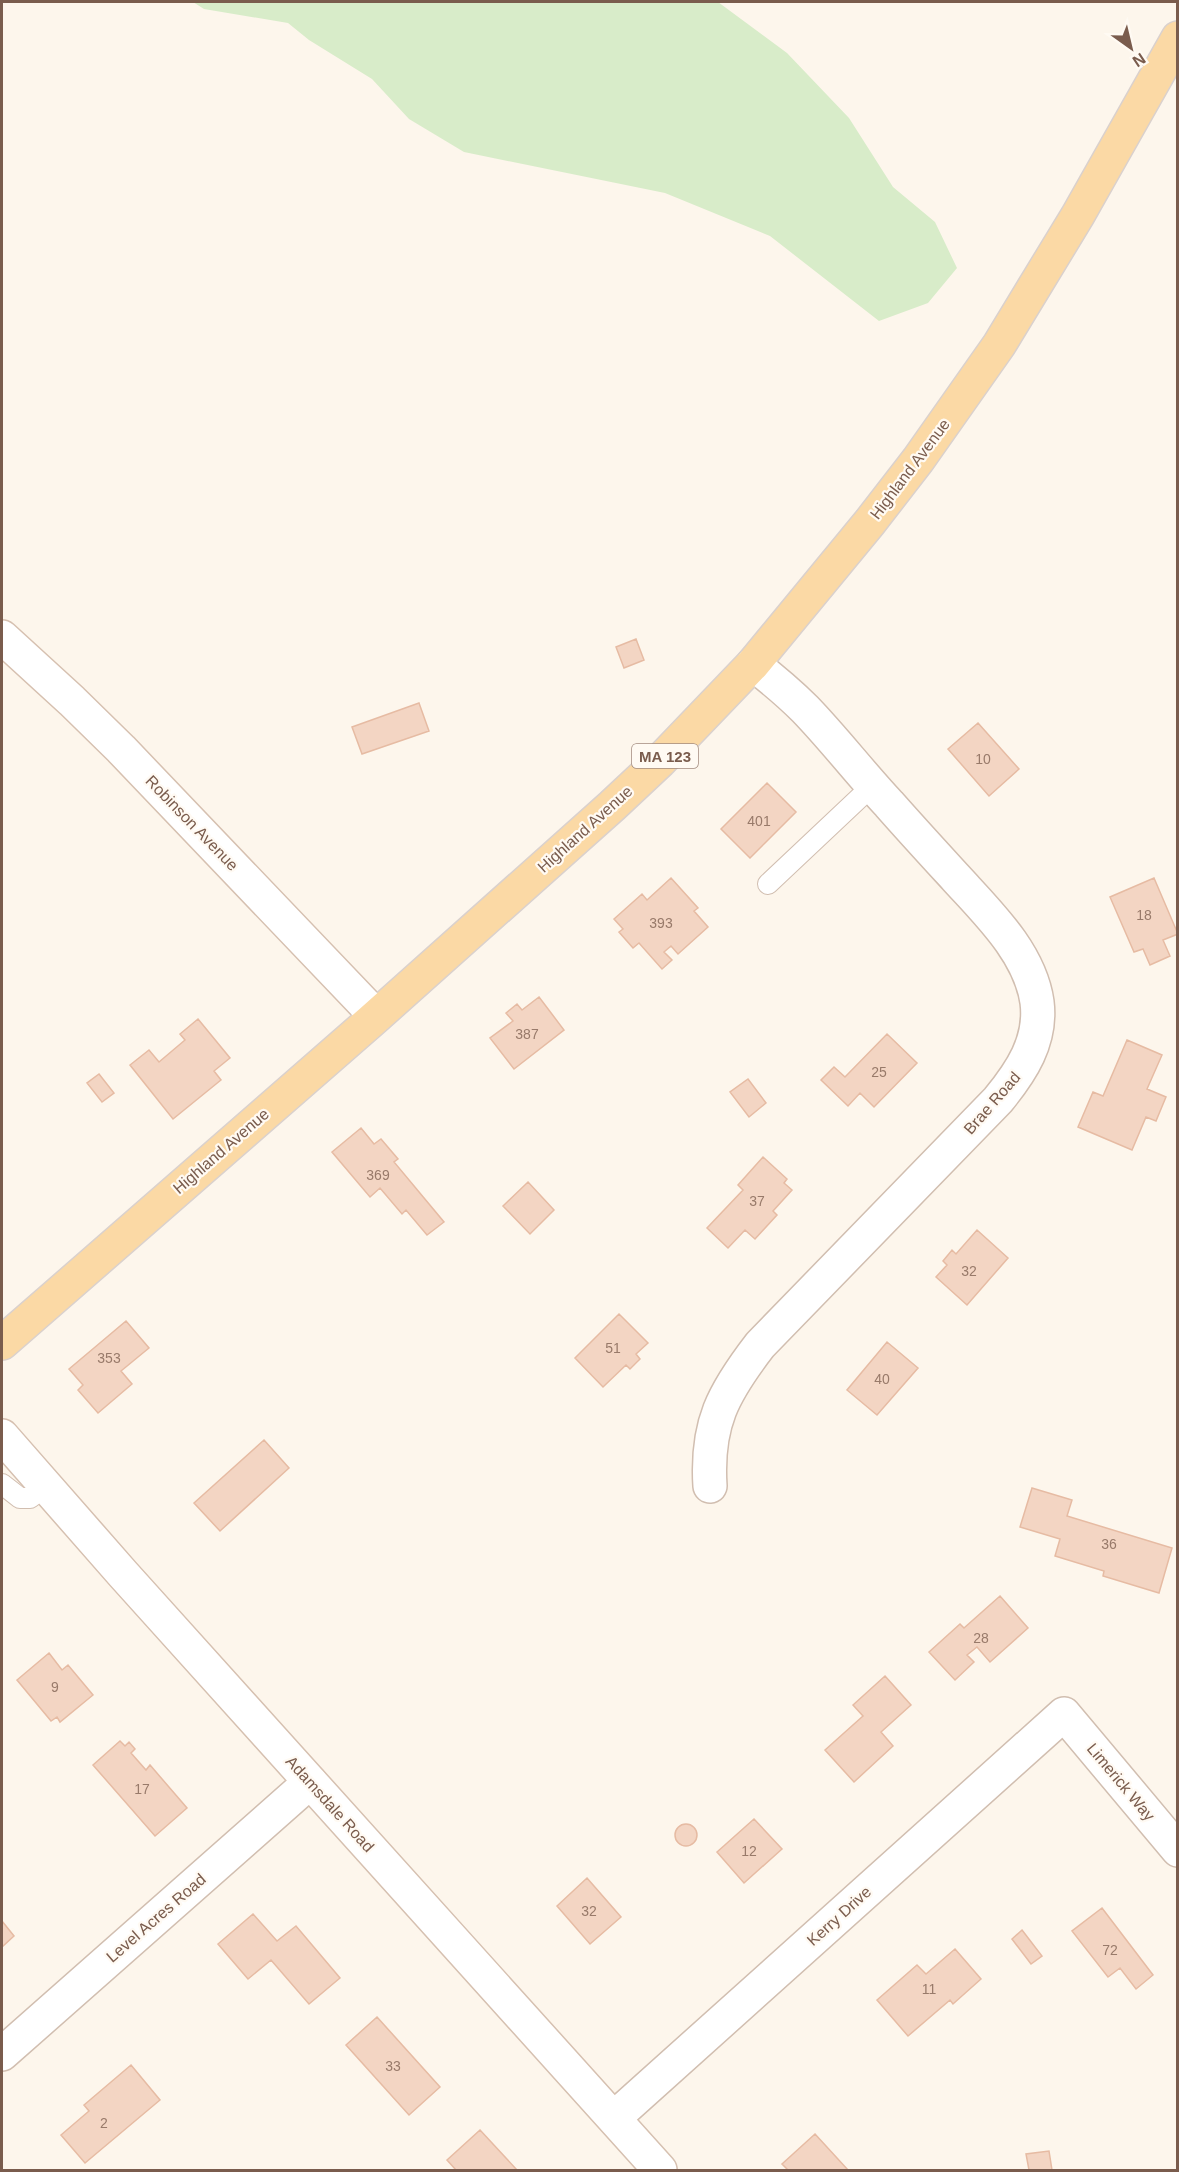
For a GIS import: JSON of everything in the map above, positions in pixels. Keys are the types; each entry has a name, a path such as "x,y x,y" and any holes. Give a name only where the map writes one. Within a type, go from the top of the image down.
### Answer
{"main road":[{"name":"Highland Avenue","path":"2,1343 612,806 660,761 753,664 904,477 999,345 1078,215 1178,38"}],"street":[{"name":"Robinson Avenue","path":"2,638 57,686 121,749 376,1016"},
{"name":"Brae Road","path":"710,1486 708,1456 714,1427 725,1396 741,1370 760,1345 998,1100 1018,1076 1032,1049 1037,1024 1037,1003 1031,977 1014,947 994,920 806,710 753,664"},
{"name":"Adamsdale Road","path":"2,1436 660,2170"},
{"name":"Limerick Way","path":"1065,1714 1178,1850"},
{"name":"Kerry Drive","path":"614,2118 1065,1714"},
{"name":"Level Acres Road","path":"2,2054 310,1782"}],"lane":[{"path":"768,884 872,786"},
{"path":"2,1484 20,1498 30,1498 45,1486"}],"green space":[{"path":"193,2 718,2 787,53 849,118 893,187 935,222 957,268 928,303 879,321 770,236 665,193 464,152 409,119 372,79 309,40 288,23 204,9"}],"building":[{"path":"636,639 644,660 624,668 616,647"},
{"path":"419,703 429,731 362,754 352,727"},
{"path":"978,723 1019,769 989,796 948,749"},
{"path":"767,783 796,812 750,858 721,829"},
{"path":"671,878 698,908 694,911 708,927 678,954 671,946 664,952 672,960 662,969 639,943 633,948 619,932 623,929 614,919 642,894 647,900"},
{"path":"1154,878 1178,934 1163,940 1170,956 1150,965 1143,949 1134,952 1110,897"},
{"path":"539,997 564,1030 514,1069 490,1038 513,1021 506,1013 517,1004 522,1010"},
{"path":"198,1019 230,1058 214,1071 221,1080 173,1119 130,1065 149,1050 159,1062 185,1040 180,1034"},
{"path":"887,1034 917,1063 874,1107 860,1093 848,1106 821,1080 834,1067 845,1077"},
{"path":"1127,1040 1162,1055 1147,1089 1166,1097 1156,1121 1146,1117 1132,1150 1078,1127 1093,1092 1103,1096"},
{"path":"99,1074 114,1093 102,1102 87,1083"},
{"path":"748,1079 766,1103 749,1117 730,1092"},
{"path":"361,1128 374,1144 381,1139 398,1159 394,1162 444,1222 427,1235 406,1210 402,1214 380,1188 370,1197 332,1152"},
{"path":"763,1157 787,1179 784,1183 792,1190 773,1211 777,1215 755,1239 745,1230 728,1248 707,1228 743,1190 738,1185"},
{"path":"528,1182 554,1210 530,1234 503,1206"},
{"path":"977,1230 1008,1258 967,1305 936,1277 947,1265 943,1261 952,1250 956,1254"},
{"path":"619,1314 648,1343 636,1354 640,1359 630,1369 626,1365 603,1387 575,1358"},
{"path":"126,1321 149,1348 121,1371 132,1384 98,1413 78,1390 83,1385 69,1369"},
{"path":"887,1342 918,1368 877,1415 847,1390"},
{"path":"264,1440 289,1468 220,1531 194,1503"},
{"path":"1032,1488 1072,1500 1067,1516 1172,1548 1159,1593 1103,1576 1104,1571 1055,1556 1060,1539 1020,1527"},
{"path":"1000,1596 1028,1628 990,1662 977,1647 967,1655 974,1662 955,1680 929,1652 960,1624 964,1628"},
{"path":"49,1653 62,1670 68,1665 93,1695 60,1722 57,1717 51,1721 17,1680"},
{"path":"885,1676 911,1705 881,1732 893,1746 854,1782 825,1750 863,1716 853,1705"},
{"path":"120,1741 125,1746 129,1742 135,1749 131,1753 146,1770 150,1765 187,1808 155,1836 93,1765"},
{"path":"754,1819 782,1849 744,1883 717,1852"},
{"path":"682,1824 690,1824 697,1831 697,1839 690,1846 682,1846 675,1839 675,1831"},
{"path":"587,1878 621,1917 590,1944 557,1906"},
{"path":"1102,1908 1153,1975 1136,1989 1120,1968 1108,1977 1072,1931"},
{"path":"253,1914 277,1941 296,1926 340,1978 309,2004 271,1960 248,1979 218,1944"},
{"path":"2,1921 14,1936 2,1947"},
{"path":"1022,1930 1042,1956 1031,1964 1012,1939"},
{"path":"955,1949 981,1979 953,2004 950,2000 908,2036 877,2000 917,1965 926,1974"},
{"path":"377,2017 440,2087 409,2115 346,2045"},
{"path":"131,2065 160,2100 85,2163 61,2135 89,2111 84,2105"},
{"path":"480,2130 517,2170 456,2170 447,2160"},
{"path":"815,2134 848,2170 788,2170 782,2164"},
{"path":"1049,2151 1052,2170 1029,2170 1026,2154"}]}
